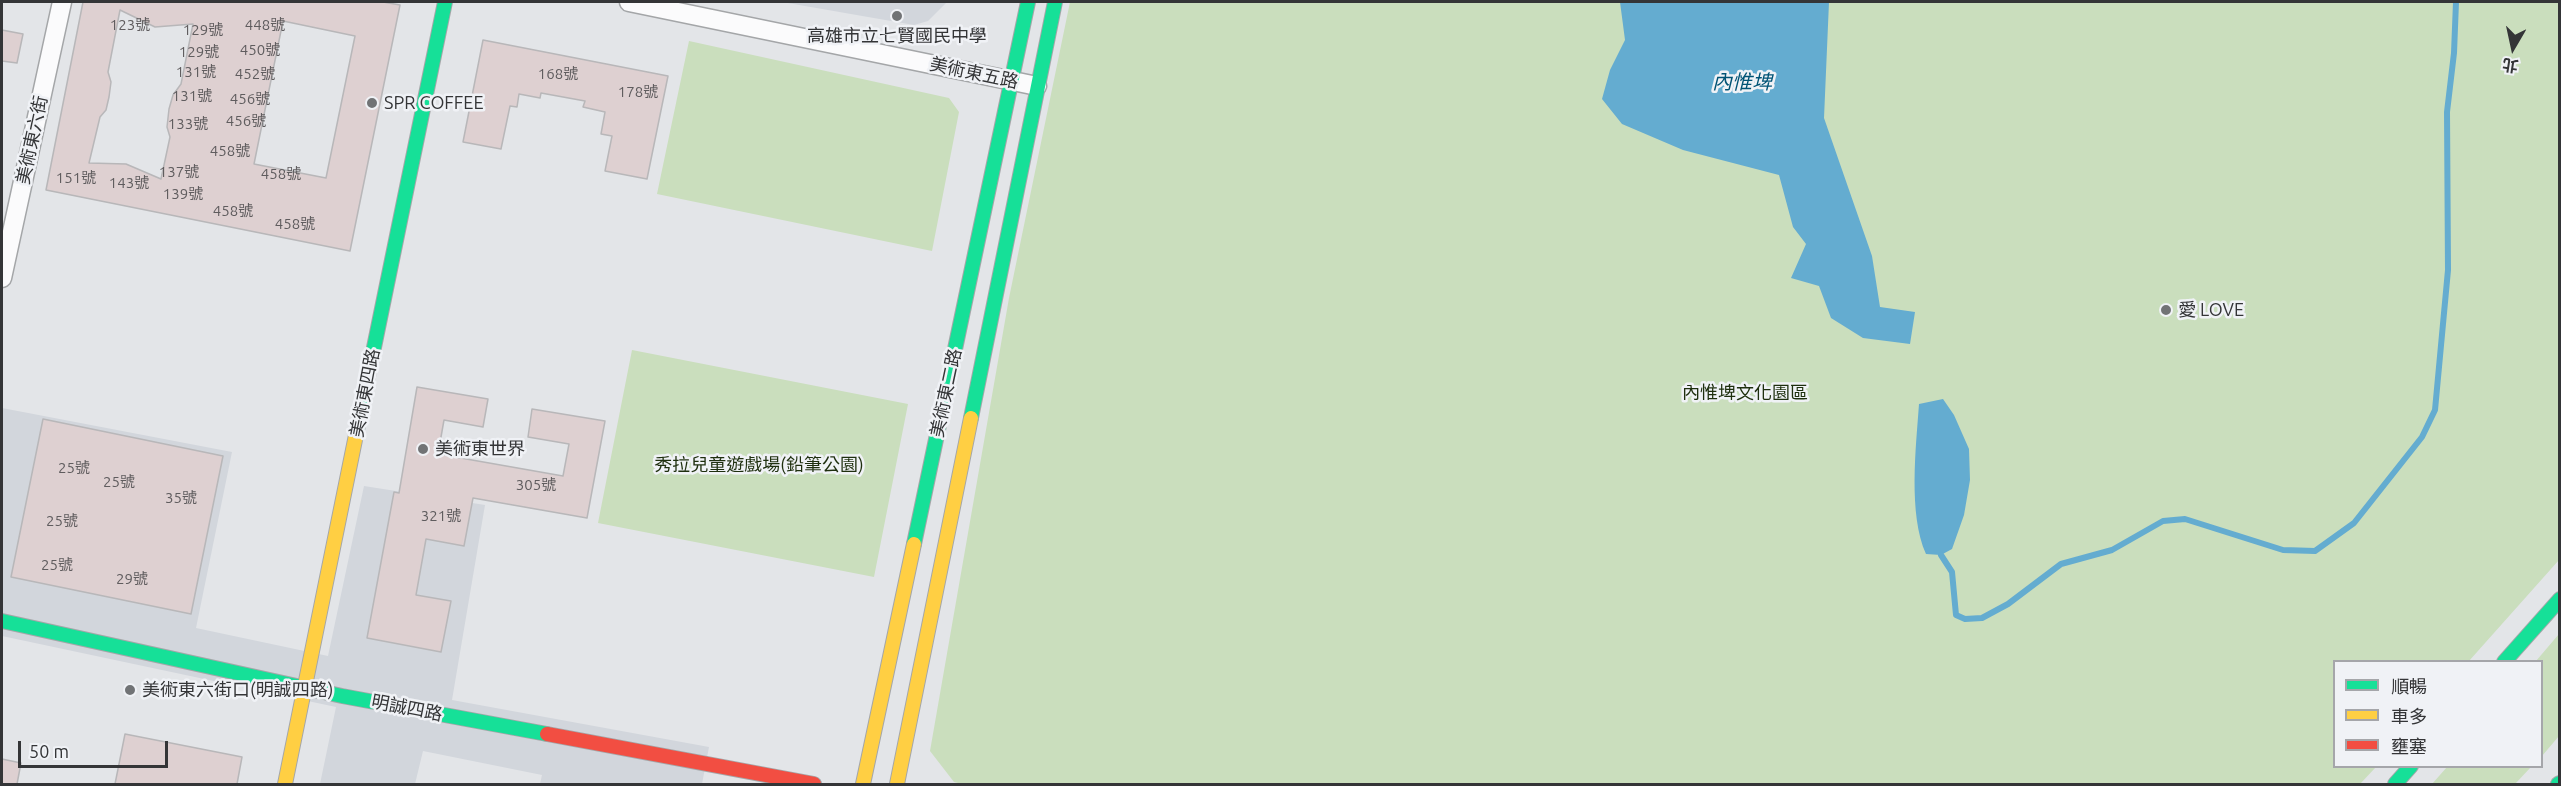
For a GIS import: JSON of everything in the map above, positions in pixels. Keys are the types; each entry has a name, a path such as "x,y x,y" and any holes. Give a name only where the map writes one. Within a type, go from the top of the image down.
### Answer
{"street":[{"name":"美術東六街","path":"2,278 62,2"},
{"name":"美術東四路","path":"285,784 445,2"},
{"name":"美術東五路","path":"629,2 1037,86"},
{"name":"美術東二路","path":"863,784 1028,2"},
{"name":"美術東二路","path":"897,784 1055,2"},
{"path":"2506,660 2559,599"},
{"name":"明誠四路","path":"2,621 306,688 814,784"},
{"path":"2395,784 2409,768"}],"shaded area":[{"name":"高雄市立七賢國民中學","path":"782,2 947,2 928,21 914,25"},
{"path":"2,408 232,452 196,628 328,656 364,486 485,505 452,700 709,747 702,784 540,784 542,775 423,751 415,784 320,784 336,707 2,636"}],"green space":[{"name":"內惟埤文化園區","path":"1070,2 2559,2 2559,560 2470,660 2333,660 2333,768 2375,768 2360,784 962,784 954,782 930,751 1009,298"},
{"path":"689,41 949,98 959,112 932,251 657,194"},
{"name":"秀拉兒童遊戲場(鉛筆公園)","path":"632,350 908,404 874,577 598,523"},
{"path":"2559,634 2559,736 2543,755 2543,660 2537,660"},
{"path":"2446,768 2530,768 2515,784 2432,784"}],"water":[{"name":"內惟埤","path":"1620,2 1829,2 1824,118 1872,256 1880,307 1915,312 1910,344 1863,338 1831,318 1819,286 1791,278 1806,244 1793,227 1779,175 1683,150 1622,124 1602,99 1610,70 1625,40"},
{"path":"1943,399 1954,415 1969,449 1970,480 1964,515 1952,549 1941,555 1926,554 1920,538 1915,500 1915,460 1919,404"}],"building":[{"path":"83,2 383,2 400,5 350,251 46,190","holes":["120,10 155,27 193,24 181,84 173,95 169,109 167,127 170,137 161,179 126,164 89,163 100,117 106,110 109,97 111,82 108,72","283,21 355,36 326,178 254,164"]},
{"path":"2,30 23,34 17,63 2,61"},
{"path":"483,40 668,76 647,179 605,171 612,136 601,134 605,112 583,107 585,101 541,93 540,98 519,94 517,107 510,106 501,149 463,142"},
{"path":"417,387 488,399 483,427 444,420 438,454 563,476 569,444 528,437 532,409 605,421 587,518 473,498 464,546 426,539 416,595 451,601 441,652 367,638 394,492 399,493"},
{"path":"43,419 223,456 191,614 11,577"},
{"path":"125,734 242,757 237,784 115,784"},
{"path":"2,759 21,763 17,784 2,784"}],"waterway":[{"path":"1941,555 1952,572 1956,615 1965,619 1982,618 2008,604 2061,564 2112,550 2163,521 2185,519 2283,550 2315,551 2354,523 2422,437 2435,410 2448,270 2447,112 2454,53 2456,2"}],"traffic: fast":[{"path":"356,435 445,2"},
{"path":"914,544 1028,2"},
{"path":"971,418 1055,2"},
{"path":"2506,660 2560,599"},
{"path":"2,621 342,696 547,734"},
{"path":"2395,784 2409,768"}],"traffic: slow":[{"path":"897,784 971,418"},
{"path":"285,784 356,435"},
{"path":"863,784 914,544"}],"traffic: jam":[{"path":"547,734 814,784"}],"place":[{"name":"高雄市立七賢國民中學","path":"897,16"},
{"name":"SPR COFFEE","path":"372,103"},
{"name":"愛 LOVE","path":"2166,310"},
{"name":"美術東世界","path":"423,449"},
{"name":"美術東六街口(明誠四路)","path":"130,690"}]}
